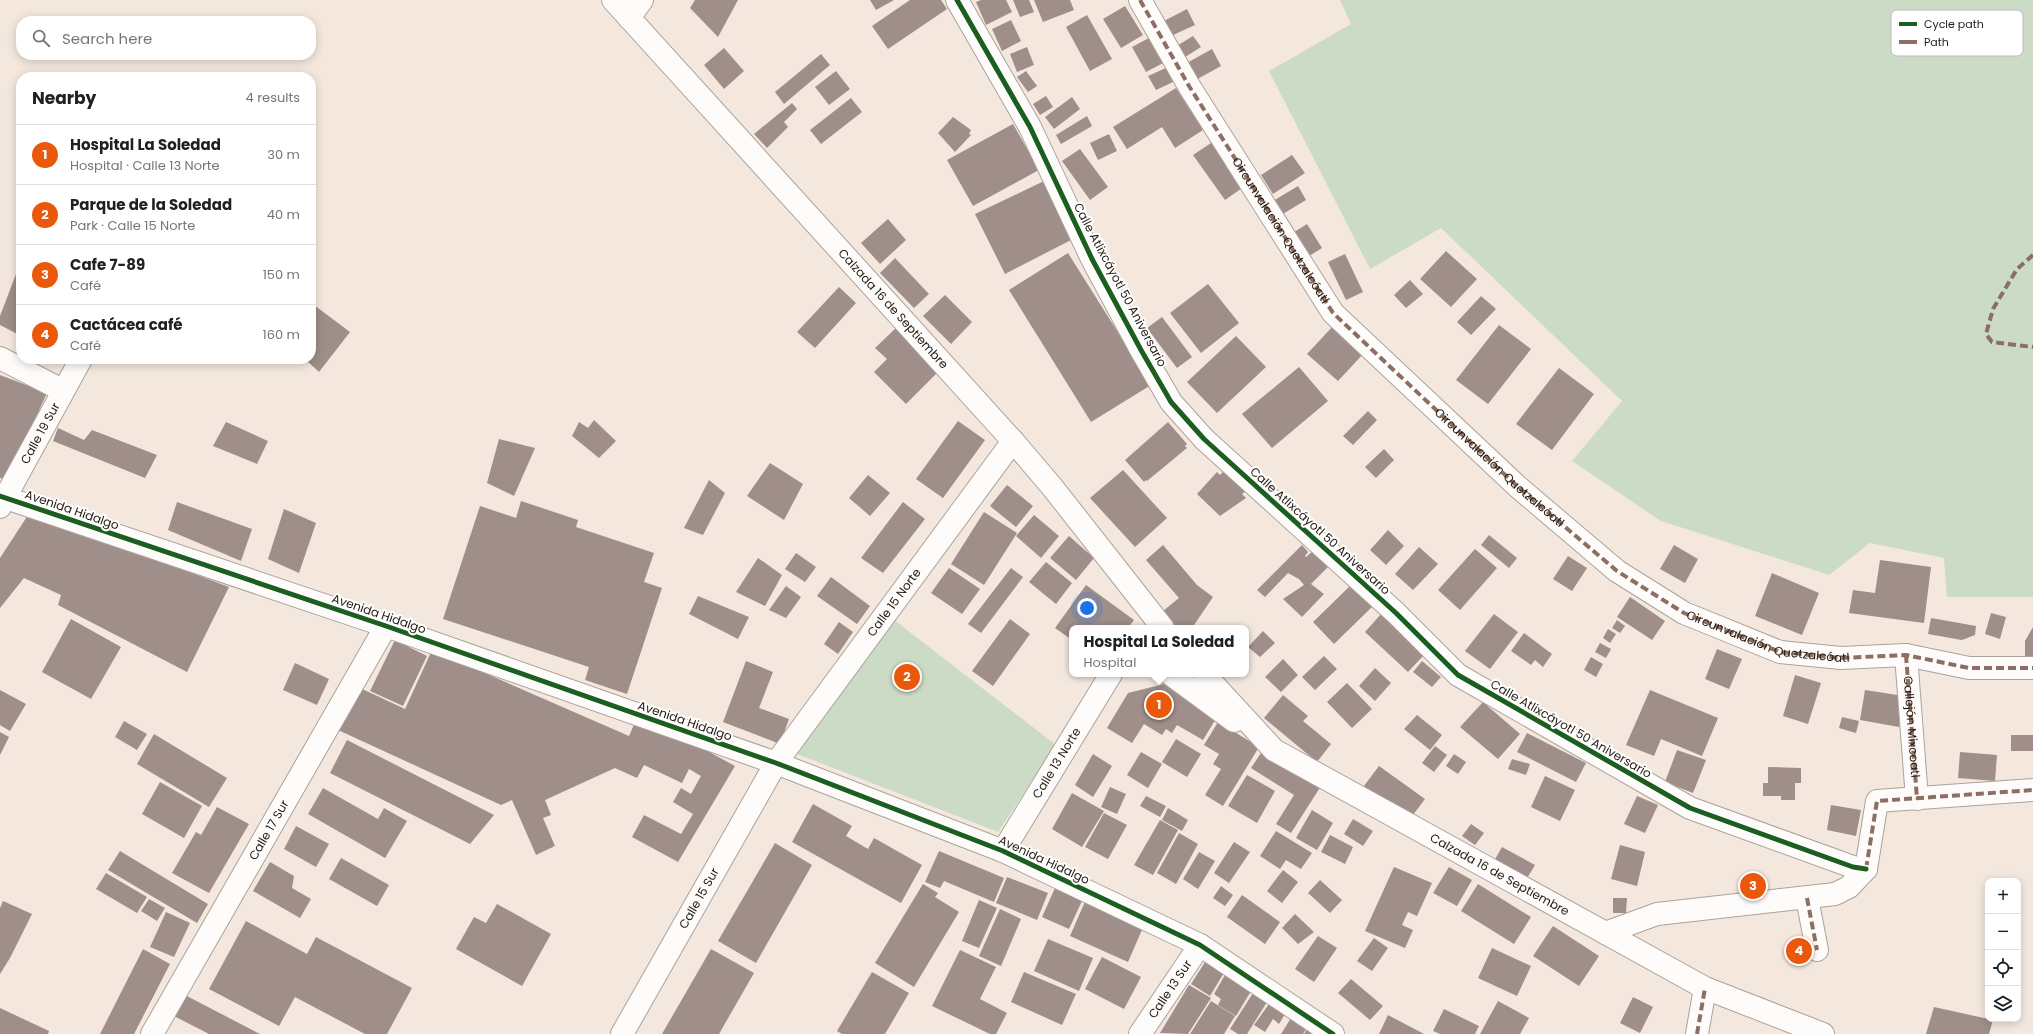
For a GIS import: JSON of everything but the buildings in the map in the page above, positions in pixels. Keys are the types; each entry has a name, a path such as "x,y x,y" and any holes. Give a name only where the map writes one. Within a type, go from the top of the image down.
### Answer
{"street":[{"name":"Calzada 16 de Septiembre","path":"613,0 1013,441 1053,488 1160,625"},
{"path":"629,18 642,0"},
{"name":"Calle Atlixcáyotl 50 Aniversario","path":"957,0 1030,128 1092,259 1141,350 1171,402 1204,439 1396,613 1458,675 1690,808 1852,867 1866,869"},
{"name":"Circunvalación Quetzalcóatl","path":"1140,0 1189,86 1333,312 1518,487 1617,571 1684,613 1780,652 1841,658 1906,655 1969,668 2033,668"},
{"path":"0,358 62,390"},
{"name":"Calle 19 Sur","path":"2,500 62,390 78,364"},
{"name":"Calle 15 Norte","path":"776,763 1013,441"},
{"name":"Avenida Hidalgo","path":"2,500 386,626 776,763 1003,851 1200,945 1333,1034"},
{"name":"Calle 17 Sur","path":"152,1034 386,626"},
{"name":"Callejón Mixcoatl","path":"1906,655 1917,799"},
{"name":"Calle 13 Norte","path":"1003,851 1108,677"},
{"path":"1174,677 1274,750"},
{"name":"Calzada 16 de Septiembre","path":"1207,677 1274,750 1705,988 1823,1034"},
{"name":"Calle 15 Sur","path":"622,1034 776,763"},
{"path":"1605,933 1657,914 1807,898 1835,894 1850,887 1866,869 1877,801 2033,790"},
{"path":"1807,898 1817,950"},
{"name":"Calle 13 Sur","path":"1140,1034 1200,945"},
{"path":"1697,1034 1705,988"}],"green space":[{"path":"1340,0 2033,0 2033,597 1947,597 1944,558 1870,543 1829,575 1661,521 1572,461 1622,401 1441,228 1370,269 1269,71 1351,24"},
{"path":"889,616 1056,745 998,832 792,752"}],"marked path":[{"path":"1140,0 1189,86 1333,313 1518,487 1617,571 1684,613 1780,652 1841,658 1906,655 1969,668 2033,668"},
{"path":"2033,255 2017,269 1993,309 1986,334 1992,342 2033,347"},
{"path":"1906,655 1917,799"},
{"path":"1866,869 1877,801 2033,790"},
{"path":"1807,898 1817,950"},
{"path":"1697,1034 1705,988"}],"cycle path":[{"path":"957,0 1030,127 1092,259 1141,350 1171,402 1204,439 1396,613 1458,675 1690,808 1853,867 1866,869"},
{"path":"0,496 386,626 776,763 1003,851 1200,945 1333,1034"}],"place":[{"name":"Parque de la Soledad","path":"907,677"},
{"name":"Hospital La Soledad","path":"1159,705"},
{"name":"Cafe 7-89","path":"1753,886"},
{"name":"Cactácea café","path":"1799,951"}]}
